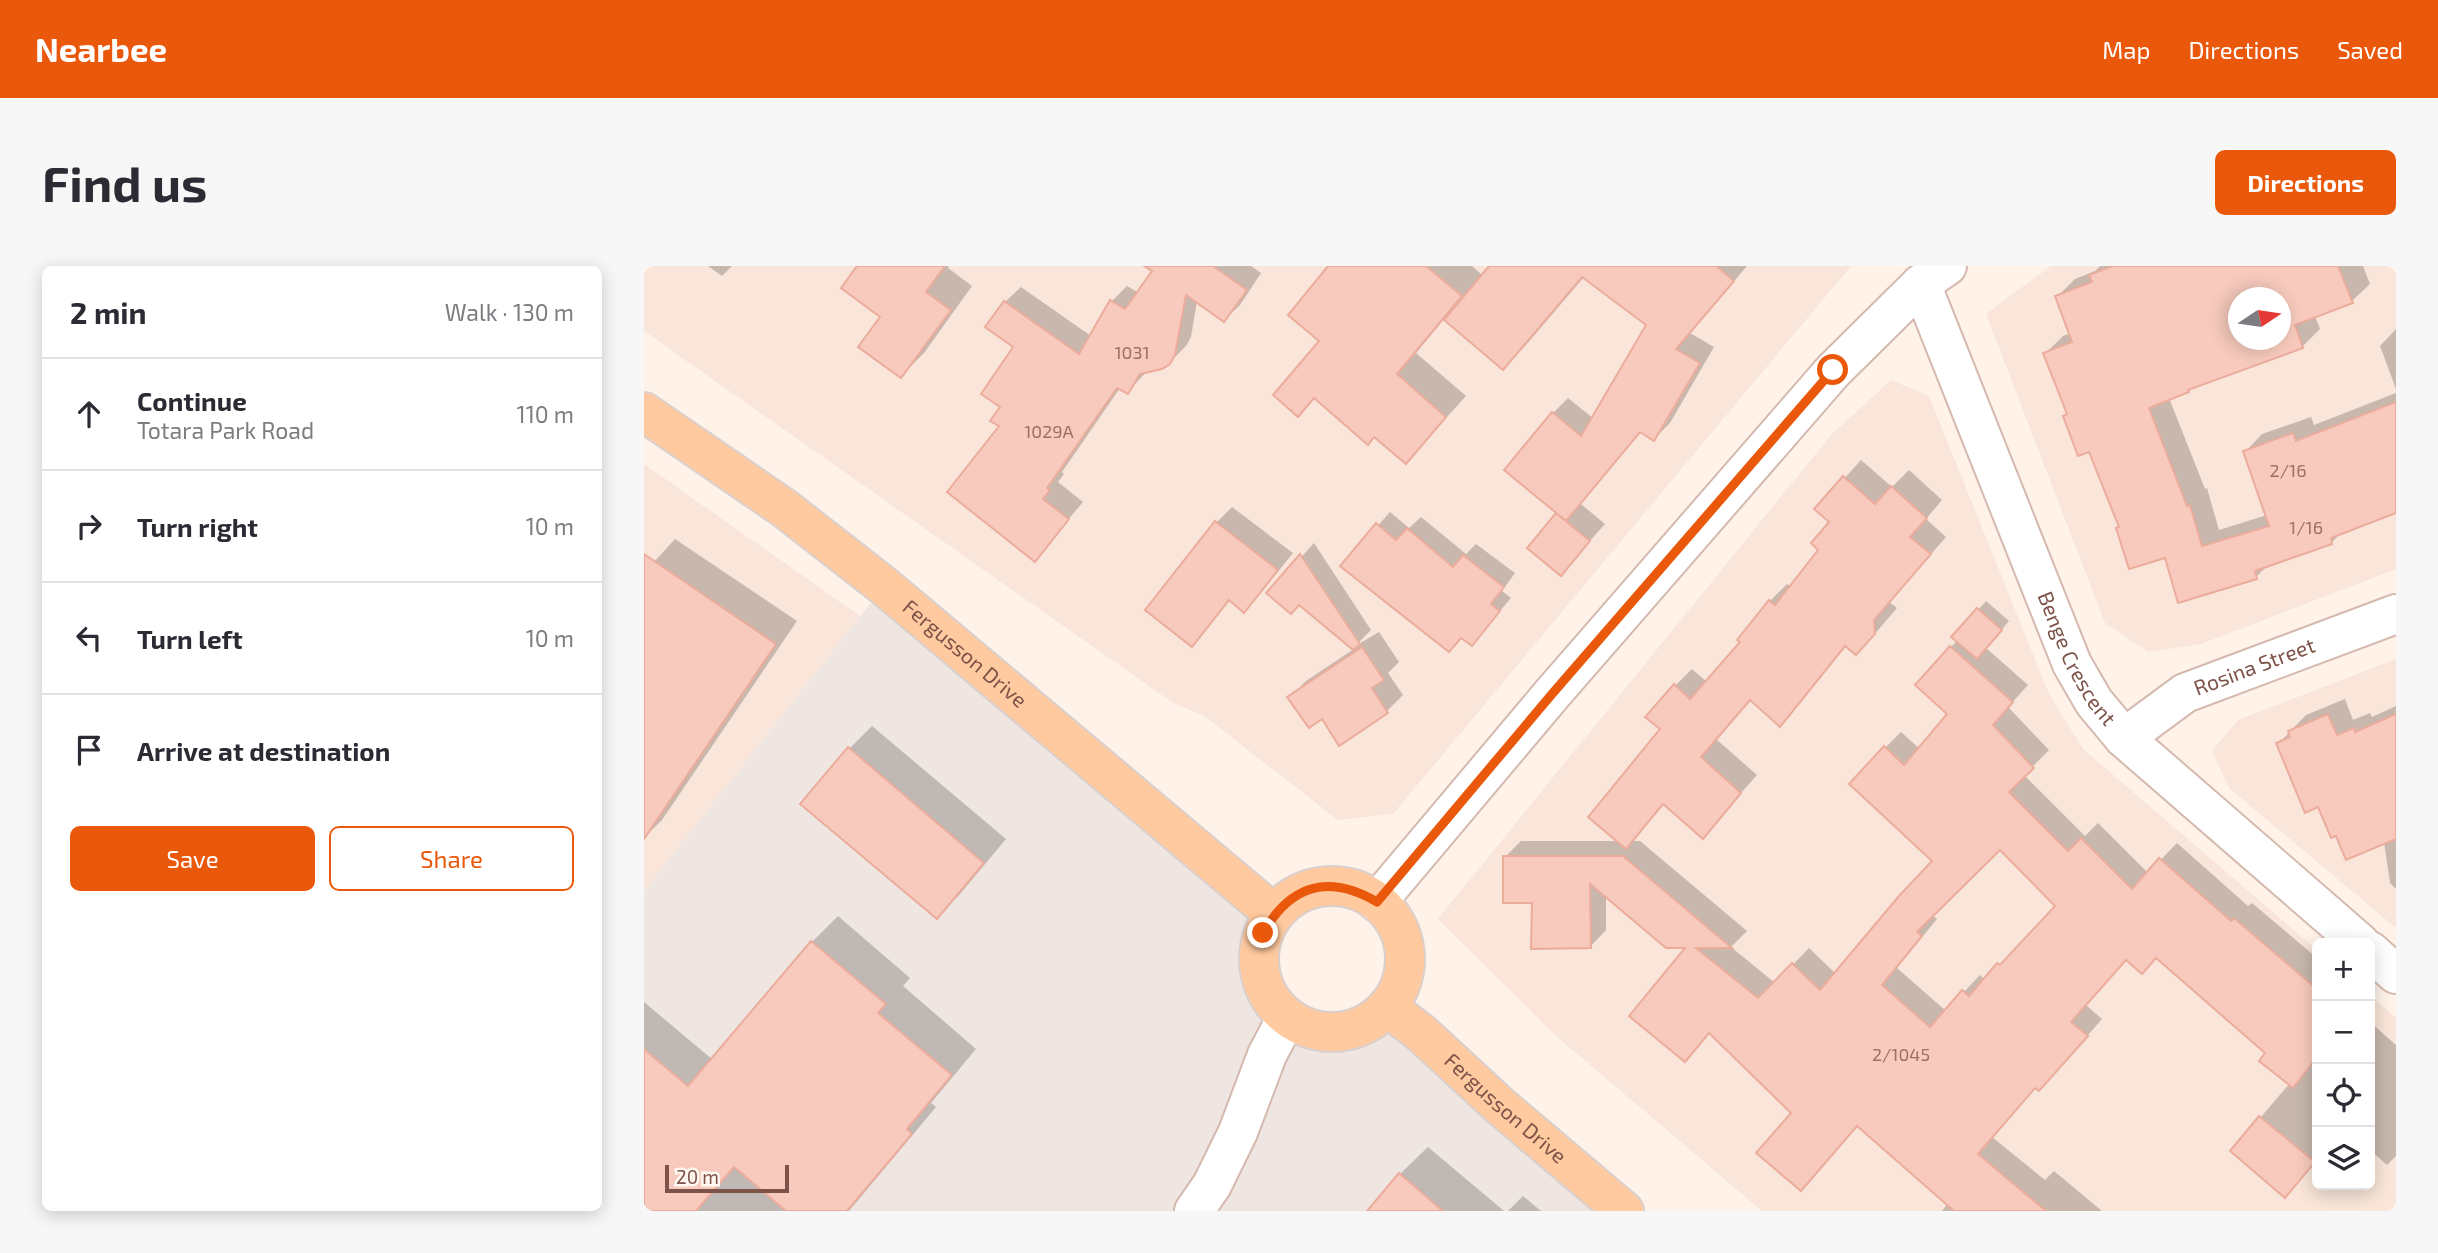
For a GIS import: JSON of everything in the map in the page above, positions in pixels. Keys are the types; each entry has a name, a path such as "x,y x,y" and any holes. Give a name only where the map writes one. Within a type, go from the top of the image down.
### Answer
{"main road":[{"name":"Fergusson Drive","path":"644,412 784,508 884,586 1274,914"},
{"path":"1324,886 1361,892 1377,902 1393,920 1403,941 1405,964 1400,987 1387,1007 1364,1026 1342,1032 1311,1030 1287,1017 1272,1003 1263,985 1258,959 1263,933 1274,914 1296,895 1324,886"},
{"name":"Fergusson Drive","path":"1387,1007 1421,1033 1499,1105 1624,1211"}],"street":[{"name":"Benge Crescent","path":"1934,275 2072,664 2094,702 2124,738 2354,938"},
{"path":"1377,902 1552,694 1833,370 1934,275"},
{"name":"Rosina Street","path":"2124,738 2185,692 2396,614"},
{"path":"2375,955 2396,974"},
{"path":"1194,1211 1212,1185 1238,1132 1267,1055 1287,1017"}],"shaded area":[{"path":"644,266 1851,266 1393,814 1338,820 1203,715 1173,703 644,331"},
{"path":"2051,266 2396,266 2396,569 2201,644 2148,652 2105,623 1986,314"},
{"path":"1891,380 1929,396 2049,694 2083,749 2312,946 2312,1190 2375,1190 2375,999 2396,1018 2396,1211 1762,1211 1555,1035 1438,919 1831,435"},
{"path":"644,464 860,616 644,891"},
{"path":"884,586 1274,914 1263,933 1258,959 1263,985 1272,1003 1287,1017 1311,1030 1326,1033 1342,1032 1364,1025 1377,1017 1624,1211 644,1211 644,891"},
{"path":"2396,659 2396,928 2229,788 2212,751 2238,720"}],"building":[{"path":"857,266 945,266 926,292 951,310 901,378 858,347 880,317 841,288"},
{"path":"1144,266 1213,266 1247,290 1224,322 1186,295 1175,355 1170,364 1162,369 1140,374 1128,394 1117,388 1047,488 1050,490 1043,499 1069,519 1035,562 947,492 999,426 990,421 1000,407 981,394 1013,347 985,327 1004,301 1079,354 1110,300 1125,309 1152,271"},
{"path":"1328,266 1426,266 1462,296 1397,374 1446,417 1406,464 1374,437 1368,445 1314,398 1298,417 1273,395 1319,341 1288,315"},
{"path":"1489,266 1716,266 1734,281 1676,349 1700,363 1654,441 1640,432 1566,521 1504,470 1552,412 1581,436 1646,325 1582,277 1503,370 1444,320"},
{"path":"2113,266 2338,266 2353,303 2295,325 2303,348 2188,390 2189,392 2149,408 2187,506 2190,505 2202,546 2269,526 2243,451 2293,433 2296,441 2396,402 2396,513 2331,538 2332,544 2255,571 2257,579 2178,603 2165,558 2129,569 2116,528 2119,527 2089,452 2078,456 2063,416 2067,414 2043,353 2072,342 2055,296 2092,282 2089,275"},
{"path":"1843,476 1875,504 1891,486 1927,518 1910,537 1931,554 1874,620 1875,634 1856,655 1845,646 1780,727 1750,700 1701,757 1741,793 1703,839 1663,804 1626,849 1588,817 1660,729 1645,717 1674,684 1690,699 1740,642 1737,640 1769,600 1775,605 1818,550 1811,543 1829,522 1814,509"},
{"path":"1556,513 1590,541 1561,576 1527,548"},
{"path":"1215,521 1278,570 1244,613 1229,600 1192,647 1145,610"},
{"path":"1376,523 1396,540 1407,528 1453,567 1463,555 1504,587 1491,604 1500,611 1472,646 1461,638 1449,652 1340,566"},
{"path":"644,554 776,644 644,839"},
{"path":"1300,554 1360,644 1353,650 1299,605 1291,614 1266,593"},
{"path":"1977,608 2002,630 1977,659 1951,637"},
{"path":"1950,646 2013,702 1993,725 2034,768 2009,792 2068,851 2081,838 2132,889 2159,858 2231,921 2234,918 2312,985 2312,1063 2293,1088 2259,1061 2265,1053 2156,958 2142,974 2126,960 2071,1022 2088,1036 2039,1091 2035,1088 1978,1154 2046,1211 1954,1211 1857,1126 1801,1191 1756,1153 1791,1113 1709,1033 1685,1062 1629,1016 1685,948 1666,948 1590,884 1591,948 1531,949 1532,903 1503,903 1503,856 1623,856 1732,948 1696,948 1758,998 1792,963 1820,990 1932,861 1849,784 1884,746 1904,765 1947,714 1915,685","holes":["2000,850 2055,906 2000,965 1997,963 1969,996 1962,990 1930,1027 1882,985 1922,936 1917,932"]},
{"path":"1362,647 1384,680 1372,688 1388,713 1339,746 1322,719 1309,728 1287,697"},
{"path":"2328,714 2337,735 2354,728 2355,732 2396,714 2396,839 2346,860 2336,836 2331,838 2318,807 2305,813 2276,743 2290,737 2288,731"},
{"path":"848,747 984,863 937,919 800,804"},
{"path":"811,941 886,1004 878,1013 952,1075 907,1129 912,1134 847,1211 786,1211 734,1167 696,1211 644,1211 644,1049 688,1086"},
{"path":"2259,1116 2312,1160 2312,1166 2285,1198 2230,1151"},
{"path":"1399,1173 1443,1211 1367,1211"}],"route":[{"path":"1263,933 1274,914 1288,900 1305,891 1324,886 1342,887 1361,892 1377,902 1552,694 1833,370"}]}
